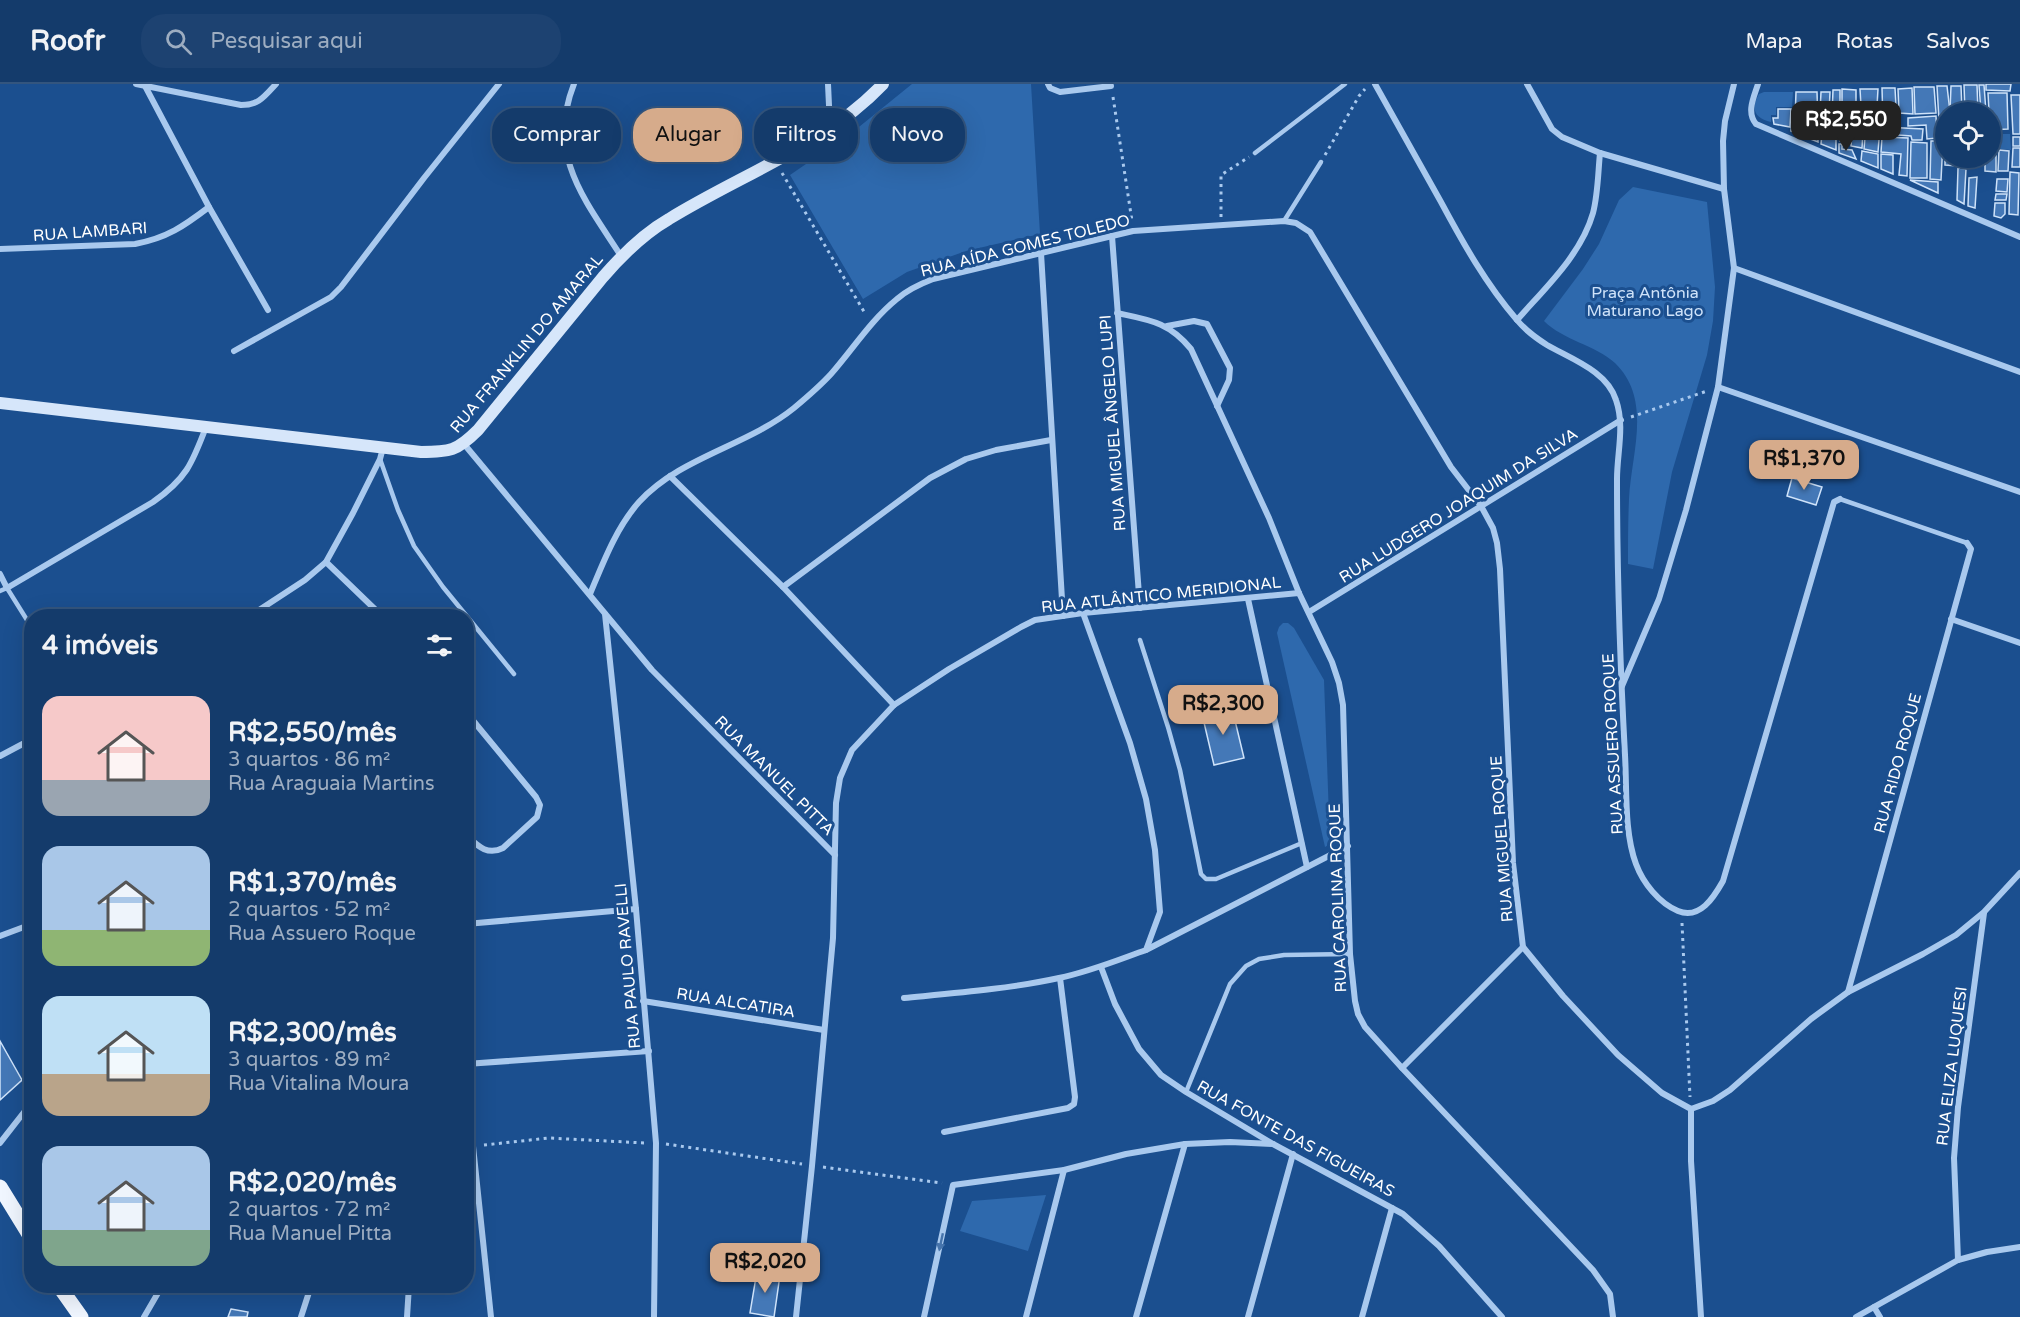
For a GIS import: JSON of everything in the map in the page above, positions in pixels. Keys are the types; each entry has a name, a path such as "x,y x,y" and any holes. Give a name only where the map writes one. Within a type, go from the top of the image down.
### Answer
{"main road":[{"path":"0,1186 24,1226"},
{"path":"64,1293 81,1317"}],"street":[{"path":"136,84 241,105 251,105 260,101 276,84"},
{"path":"234,351 331,297 341,287 499,84"},
{"path":"574,84 566,119 564,142 569,166 578,188 621,256"},
{"path":"828,84 829,108"},
{"name":"RUA FRANKLIN DO AMARAL","path":"856,108 883,84"},
{"path":"1048,84 1050,88 1060,92 1111,86"},
{"path":"1373,84 1477,268 1517,320 1531,334 1590,368 1606,383 1616,397 1621,420"},
{"path":"1527,84 1552,129 1568,140 1600,153 1724,189"},
{"path":"1621,689 1659,599 1686,510 1718,387 1734,268 1724,189 1723,141 1725,121 1734,84"},
{"path":"1758,84 1751,115 1756,124 2020,237"},
{"path":"144,85 209,207 268,310"},
{"path":"1517,320 1570,258 1585,236 1596,198 1600,153"},
{"name":"RUA FRANKLIN DO AMARAL","path":"0,404 206,427 382,453 441,452 464,444 478,430 621,256 668,219 773,162"},
{"name":"RUA LAMBARI","path":"0,249 135,244 154,241 182,228 209,207"},
{"path":"1284,220 1303,226 1310,232 1451,467 1481,506"},
{"name":"RUA AÍDA GOMES TOLEDO","path":"590,594 609,551 626,520 640,502 670,477 770,424 793,409 829,375 872,324 897,299 915,287 933,279 1133,231 1284,220"},
{"name":"RUA MIGUEL ÂNGELO LUPI","path":"1112,236 1140,608"},
{"path":"1041,253 1063,616"},
{"path":"1734,268 2020,372"},
{"name":"RUA CAROLINA ROQUE","path":"1117,313 1167,326 1179,335 1191,349 1269,519 1339,683 1343,705 1350,954 1358,1014 1365,1027 1401,1068 1593,1270 1610,1294 1613,1317"},
{"name":"RUA CAROLINA ROQUE","path":"1167,326 1194,321 1207,324 1230,368 1229,380 1217,406"},
{"path":"1718,387 2020,492"},
{"name":"RUA LUDGERO JOAQUIM DA SILVA","path":"1309,612 1621,420"},
{"name":"RUA ASSUERO ROQUE","path":"1621,420 1617,476 1621,689 1629,838 1636,865 1648,886 1663,904 1681,913"},
{"path":"0,574 3,589 153,502 173,488 186,474 206,427"},
{"path":"783,587 930,478 966,459 996,450 1051,440"},
{"name":"RUA MANUEL PITTA","path":"464,444 652,670 835,855 833,938 796,1317"},
{"path":"261,609 305,580 326,562 338,543 382,453"},
{"path":"670,477 783,587 894,705"},
{"path":"1681,913 1704,908 1714,898 1723,881 1834,502 1840,500"},
{"name":"RUA MIGUEL ROQUE","path":"1481,506 1493,528 1500,569 1513,863 1523,947"},
{"name":"RUA RIDO ROQUE","path":"1848,992 1971,549 1967,543"},
{"path":"326,562 375,609"},
{"name":"RUA ATLÂNTICO MERIDIONAL","path":"835,855 836,802 840,778 852,750 894,705 949,669 1021,627 1035,620 1083,613 1299,593"},
{"path":"1248,599 1307,867"},
{"path":"1083,613 1130,743 1146,799 1155,850 1160,912 1146,950"},
{"name":"RUA PAULO RAVELLI","path":"605,614 636,909 656,1143 654,1317"},
{"path":"1951,618 2020,643"},
{"path":"474,722 536,797 540,805 537,817 497,851 488,852 474,842"},
{"path":"0,756 24,743"},
{"path":"904,998 1007,987 1060,978 1101,967 1146,950 1348,846"},
{"path":"1401,1068 1523,947 1563,996 1618,1055 1662,1093 1691,1109 1713,1101 1730,1090 1810,1019 1848,992 1948,940 1984,912 2020,873"},
{"path":"474,923 636,909"},
{"name":"RUA ELIZA LUQUESI","path":"1958,1260 1954,1158 1958,1107 1984,912"},
{"path":"0,936 24,927"},
{"name":"RUA FONTE DAS FIGUEIRAS","path":"1101,967 1115,1004 1139,1049 1161,1074 1186,1092 1293,1155 1392,1208 1421,1228 1502,1317"},
{"path":"944,1132 1068,1108 1074,1104 1060,978"},
{"name":"RUA ALCATIRA","path":"643,1001 824,1030"},
{"path":"474,1063 649,1051"},
{"path":"1691,1109 1691,1161 1701,1317"},
{"path":"0,1143 24,1112"},
{"path":"924,1317 954,1185 1064,1170 1126,1154 1185,1144 1230,1142 1274,1144"},
{"path":"1136,1317 1185,1144"},
{"path":"1248,1317 1293,1155"},
{"path":"1026,1317 1064,1170"},
{"path":"474,1178 491,1317"},
{"path":"1362,1317 1392,1208"},
{"path":"1856,1317 1958,1260 1987,1252 2020,1247"},
{"path":"144,1317 158,1293"},
{"path":"301,1317 309,1293"},
{"path":"407,1317 409,1293"},
{"path":"1874,1307 1880,1317"}],"lane":[{"path":"1255,153 1345,84"},
{"path":"1284,220 1321,162"},
{"path":"382,453 398,510 414,546 461,609"},
{"path":"1840,500 1967,543"},
{"path":"3,589 24,617"},
{"path":"474,625 514,674"},
{"path":"1140,640 1180,770 1202,874 1206,879 1216,879 1302,843"},
{"path":"1186,1092 1230,984 1246,966 1259,959 1284,956 1350,954"}],"path":[{"path":"1321,162 1359,96 1373,84"},
{"path":"1111,86 1133,231"},
{"path":"1221,225 1221,175 1255,153"},
{"path":"776,162 872,324"},
{"path":"1621,420 1718,387"},
{"path":"1681,913 1691,1109"},
{"path":"474,1145 549,1138 656,1143 954,1185"}],"green space":[{"path":"912,84 1031,84 1040,234 966,251 907,272 863,299 790,175 809,162 858,162 858,128 870,118 870,162 965,162 965,108 882,108"},
{"path":"1793,92 1792,107 1776,107 1776,115 1771,115 1771,122 1761,118 1756,112 1755,105 1759,94"},
{"path":"2001,134 2010,134 2011,150 2001,149"},
{"name":"Praça Antônia Maturano Lago","path":"1633,187 1707,202 1715,287 1713,321 1707,355 1672,472 1653,569 1628,564 1629,499 1637,410 1634,394 1627,378 1607,357 1560,333 1544,321 1599,244 1619,200"},
{"path":"1283,623 1288,623 1294,628 1324,680 1330,844 1325,847 1277,633"},
{"path":"1046,1195 1028,1251 960,1231 972,1201"}],"building":[{"path":"1986,84 2011,84 2010,91 1986,90"},
{"path":"1964,85 1977,85 1978,102 1965,102"},
{"path":"1979,85 1984,85 1985,102 1980,102"},
{"path":"1937,86 1947,86 1949,102 1938,102"},
{"path":"1951,86 1961,86 1962,102 1950,102"},
{"path":"1914,87 1934,87 1935,113 1915,114"},
{"path":"1882,88 1895,88 1897,125 1883,124"},
{"path":"1912,88 1913,114 1899,113 1898,89"},
{"path":"1842,89 1856,90 1856,106 1842,106"},
{"path":"1860,89 1878,89 1877,106 1861,106"},
{"path":"1833,90 1840,90 1840,117 1832,116"},
{"path":"1796,92 1817,92 1818,124 1807,125 1807,121 1795,121"},
{"path":"1821,92 1830,92 1829,114 1820,113"},
{"path":"1988,93 2007,93 2008,129 2001,129 2001,102 1988,102"},
{"path":"2011,95 2020,95 2020,134 2013,134"},
{"path":"1778,109 1791,109 1790,127 1774,124 1773,118 1778,118"},
{"path":"1842,109 1856,110 1855,121 1843,118"},
{"path":"1861,109 1876,109 1876,123 1861,123"},
{"path":"1820,115 1838,119 1837,132 1821,131"},
{"path":"1935,116 1935,138 1927,139 1926,125 1908,126 1908,118"},
{"path":"1841,121 1859,122 1859,130 1841,129"},
{"path":"1792,122 1804,125 1802,136 1791,131"},
{"path":"1866,126 1880,127 1878,152 1864,149"},
{"path":"1884,127 1923,129 1922,140 1912,140 1911,136 1884,134"},
{"path":"1806,128 1818,130 1818,142 1805,137"},
{"path":"1840,131 1846,132 1846,143 1840,141"},
{"path":"1852,132 1863,132 1862,148 1851,146"},
{"path":"1822,134 1836,136 1836,150 1821,144"},
{"path":"1882,137 1908,138 1907,176 1899,175 1901,154 1881,152"},
{"path":"2013,137 2020,137 2020,146 2013,146"},
{"path":"1931,141 1935,141 1935,168 1942,168 1941,180 1930,179"},
{"path":"1911,142 1927,143 1927,178 1910,178"},
{"path":"1839,144 1842,144 1842,149 1852,150 1856,159 1839,153"},
{"path":"2013,148 2020,148 2020,167 2012,167"},
{"path":"2001,150 2009,151 2008,171 1998,171 1998,168 2001,168"},
{"path":"1862,151 1878,154 1878,168 1861,161"},
{"path":"1881,154 1893,155 1893,174 1881,169"},
{"path":"1958,168 1966,169 1964,204 1957,200"},
{"path":"1985,168 1996,168 1996,172 1985,171"},
{"path":"2010,172 2019,173 2018,215 2009,214"},
{"path":"1977,177 1975,208 1968,206 1969,178"},
{"path":"1997,179 2008,179 2007,192 1996,191"},
{"path":"1910,180 1938,182 1938,193"},
{"path":"1996,194 2007,194 2006,200 1995,200"},
{"path":"1995,203 2005,203 2005,214 2001,218 1994,216"},
{"path":"1792,478 1822,487 1816,505 1787,496"},
{"path":"1232,708 1244,758 1214,765 1202,714"},
{"path":"0,1041 22,1080 0,1100"},
{"path":"757,1271 780,1275 774,1317 750,1313"},
{"path":"231,1309 248,1312 247,1317 228,1317"}]}
